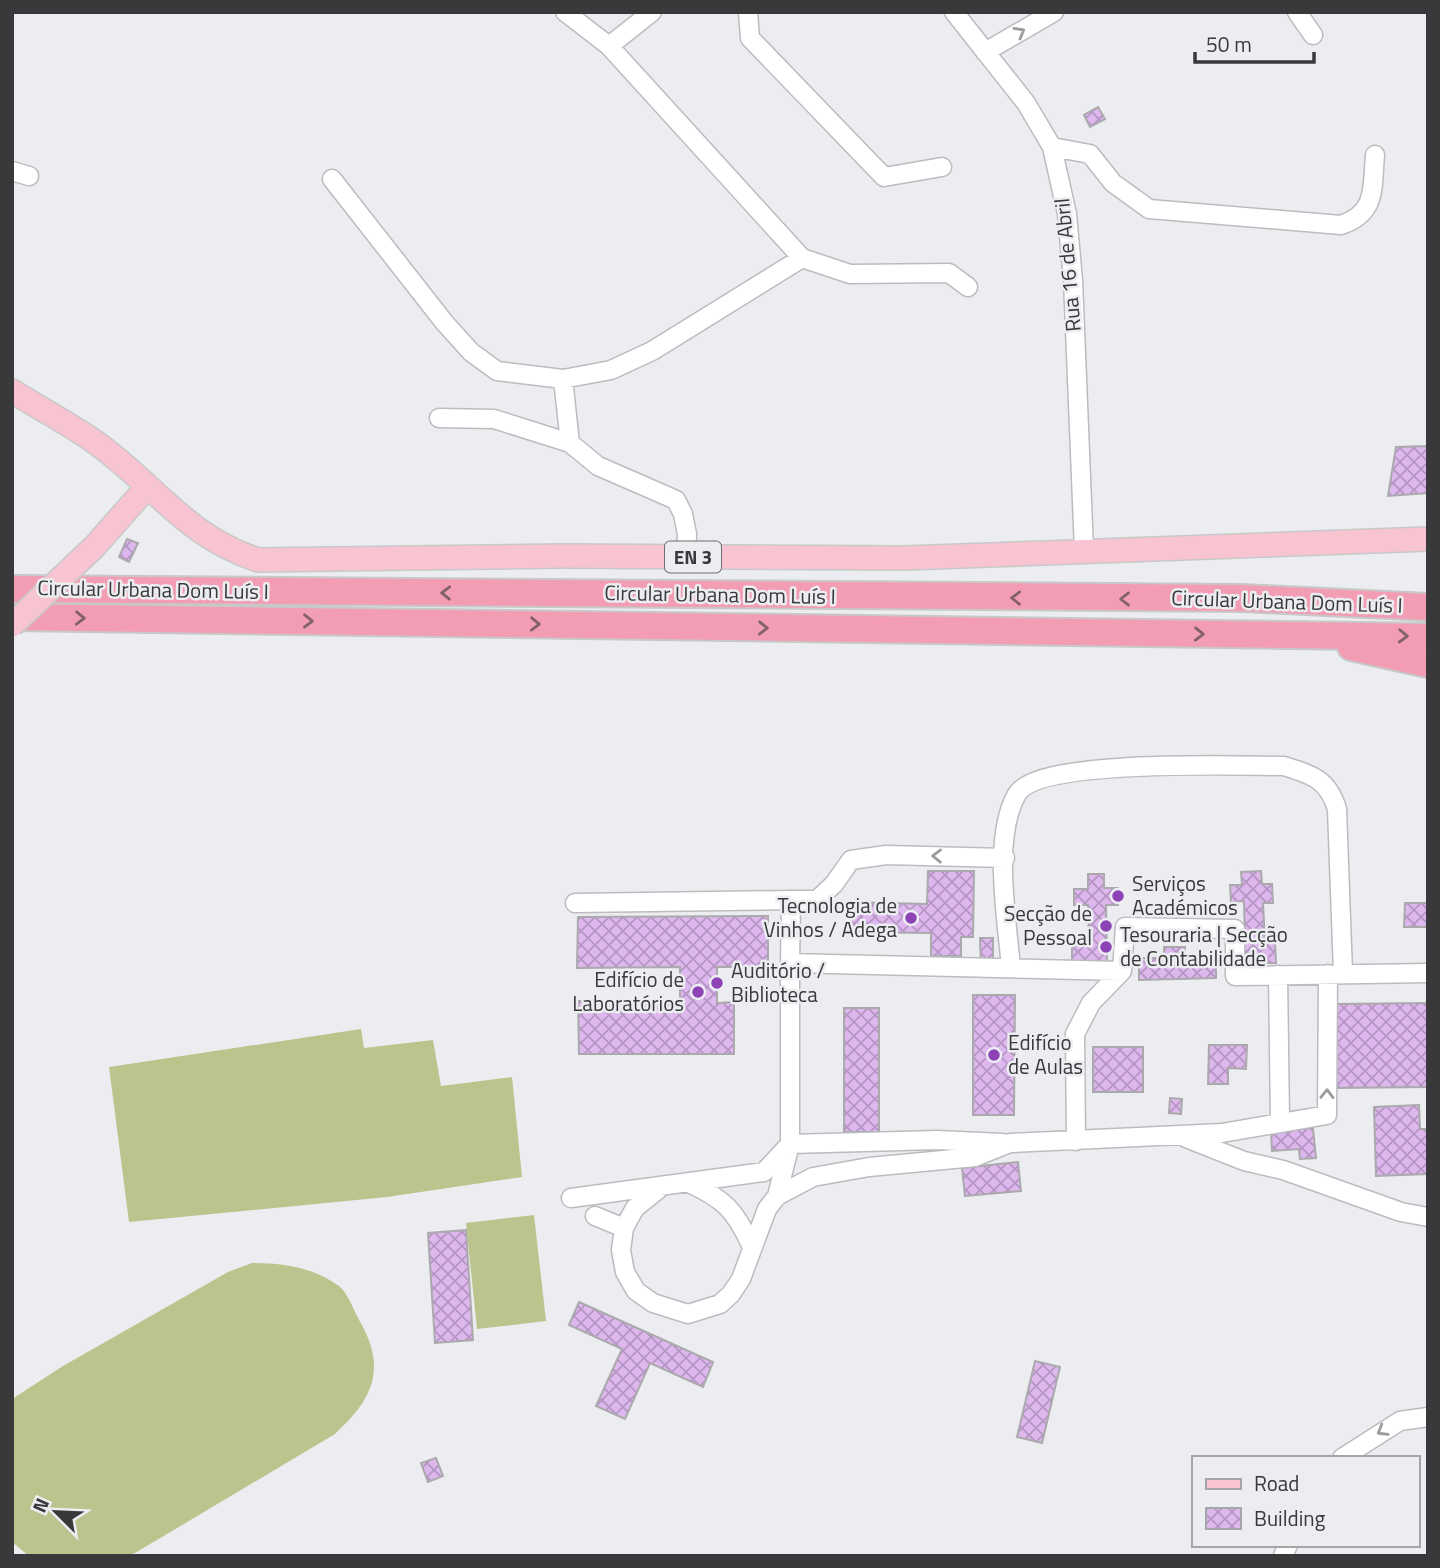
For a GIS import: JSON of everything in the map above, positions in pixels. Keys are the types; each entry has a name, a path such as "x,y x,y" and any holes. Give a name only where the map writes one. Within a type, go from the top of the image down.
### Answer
{"highway":[{"name":"Circular Urbana Dom Luís I","path":"12,589 1084,599 1242,598 1428,607"},
{"path":"1376,603 1428,594"},
{"name":"Circular Urbana Dom Luís I","path":"12,617 1428,637"},
{"path":"1294,636 1428,664"}],"main road":[{"name":"EN 3","path":"12,391 95,442 199,532 226,549 258,560 905,558 1428,539"},
{"path":"12,625 95,546 147,487"}],"street":[{"path":"565,12 609,46 802,258 850,274 949,274 968,287"},
{"path":"609,46 652,12"},
{"path":"748,12 750,38 884,177 942,167"},
{"name":"Rua 16 de Abril","path":"954,12 1026,103 1052,147 1067,214 1073,279 1084,551"},
{"path":"985,52 1054,12"},
{"path":"1297,12 1313,35"},
{"path":"1052,147 1090,154 1113,183 1149,209 1341,225 1357,219 1370,205 1376,155"},
{"path":"332,179 471,352 497,371 563,379 611,370 652,352 802,258"},
{"path":"563,379 570,443"},
{"path":"439,418 494,419 570,443 598,466 676,500 683,514 687,534 686,557"},
{"path":"571,1198 764,1172 790,1144 937,1140 1010,1143 1076,1141 1222,1133 1327,1115 1335,973 1337,809 1331,790 1309,774 1284,766 1174,767 1061,773 1034,780 1019,791 1006,819 1005,858 1011,968"},
{"path":"575,903 817,901 851,860 886,855 1005,858"},
{"path":"660,1188 635,1208 625,1228 621,1250 625,1272 636,1291 670,1310 688,1314 720,1304 741,1279 751,1245 767,1209 777,1196 790,1144 791,901"},
{"path":"1076,1141 1075,1034 1091,1003 1122,971 1125,927 1235,929 1235,976 1428,973"},
{"path":"790,963 1122,971"},
{"path":"1278,975 1280,1122"},
{"path":"1179,1135 1244,1161 1283,1170 1401,1212 1428,1217"},
{"path":"777,1196 813,1177 869,1167 975,1157 1010,1143"},
{"path":"689,1183 719,1197 734,1214 751,1245"},
{"path":"595,1216 625,1228"},
{"path":"1345,1456 1399,1421 1428,1417"}],"green space":[{"path":"361,1029 364,1048 433,1040 441,1086 512,1077 522,1177 387,1197 129,1222 109,1067"},
{"path":"534,1215 546,1321 477,1329 466,1223"},
{"path":"252,1263 286,1265 308,1270 319,1274 345,1292 367,1336 374,1366 368,1394 360,1407 335,1434 130,1556 29,1556 12,1542 12,1399 63,1366 228,1272"}],"building":[{"path":"1098,107 1105,119 1090,127 1084,115"},
{"path":"1428,446 1428,493 1388,496 1396,447"},
{"path":"127,539 138,543 129,562 119,557"},
{"name":"Tecnologia de Vinhos / Adega","path":"928,871 974,871 973,937 961,937 961,956 931,956 931,933 848,932 848,902 927,904"},
{"path":"1261,871 1262,884 1272,884 1273,903 1263,903 1265,942 1275,942 1276,963 1239,964 1238,940 1245,940 1244,901 1231,902 1230,885 1242,885 1241,872"},
{"path":"1088,874 1104,874 1104,888 1118,888 1118,905 1106,905 1107,961 1072,961 1072,946 1089,946 1088,905 1074,905 1074,889 1088,889"},
{"path":"1405,903 1428,903 1428,927 1404,927"},
{"name":"Edifício de Laboratórios","path":"768,916 768,967 717,967 717,1003 734,1002 734,1054 579,1054 578,1001 680,1002 680,967 577,968 578,917"},
{"path":"980,938 993,938 993,968 981,968"},
{"path":"1164,947 1185,947 1185,958 1216,958 1216,978 1139,980 1139,958 1164,958"},
{"name":"Edifício de Aulas","path":"973,995 1015,995 1014,1115 973,1115"},
{"path":"1428,1003 1428,1087 1336,1088 1335,1004"},
{"path":"844,1008 879,1008 879,1132 844,1132"},
{"path":"1209,1045 1247,1045 1246,1069 1228,1068 1228,1084 1208,1084"},
{"path":"1093,1047 1143,1047 1143,1092 1093,1092"},
{"path":"1170,1098 1182,1099 1181,1114 1169,1113"},
{"path":"1419,1105 1420,1129 1428,1129 1428,1174 1376,1176 1374,1107"},
{"path":"1313,1128 1316,1158 1300,1159 1299,1149 1272,1151 1271,1131"},
{"path":"1018,1162 1021,1191 965,1196 962,1168"},
{"path":"466,1230 473,1340 435,1343 428,1233"},
{"path":"579,1302 713,1362 703,1387 650,1363 625,1419 596,1406 622,1349 569,1325"},
{"path":"1035,1361 1060,1367 1042,1443 1017,1437"},
{"path":"436,1458 443,1476 428,1482 421,1463"}],"place":[{"name":"Serviços Académicos","path":"1118,896"},
{"name":"Tecnologia de Vinhos / Adega","path":"911,918"},
{"name":"Secção de Pessoal","path":"1106,926"},
{"name":"Tesouraria | Secção de Contabilidade","path":"1106,947"},
{"name":"Auditório / Biblioteca","path":"717,983"},
{"name":"Edifício de Laboratórios","path":"698,992"},
{"name":"Edifício de Aulas","path":"994,1055"}]}
